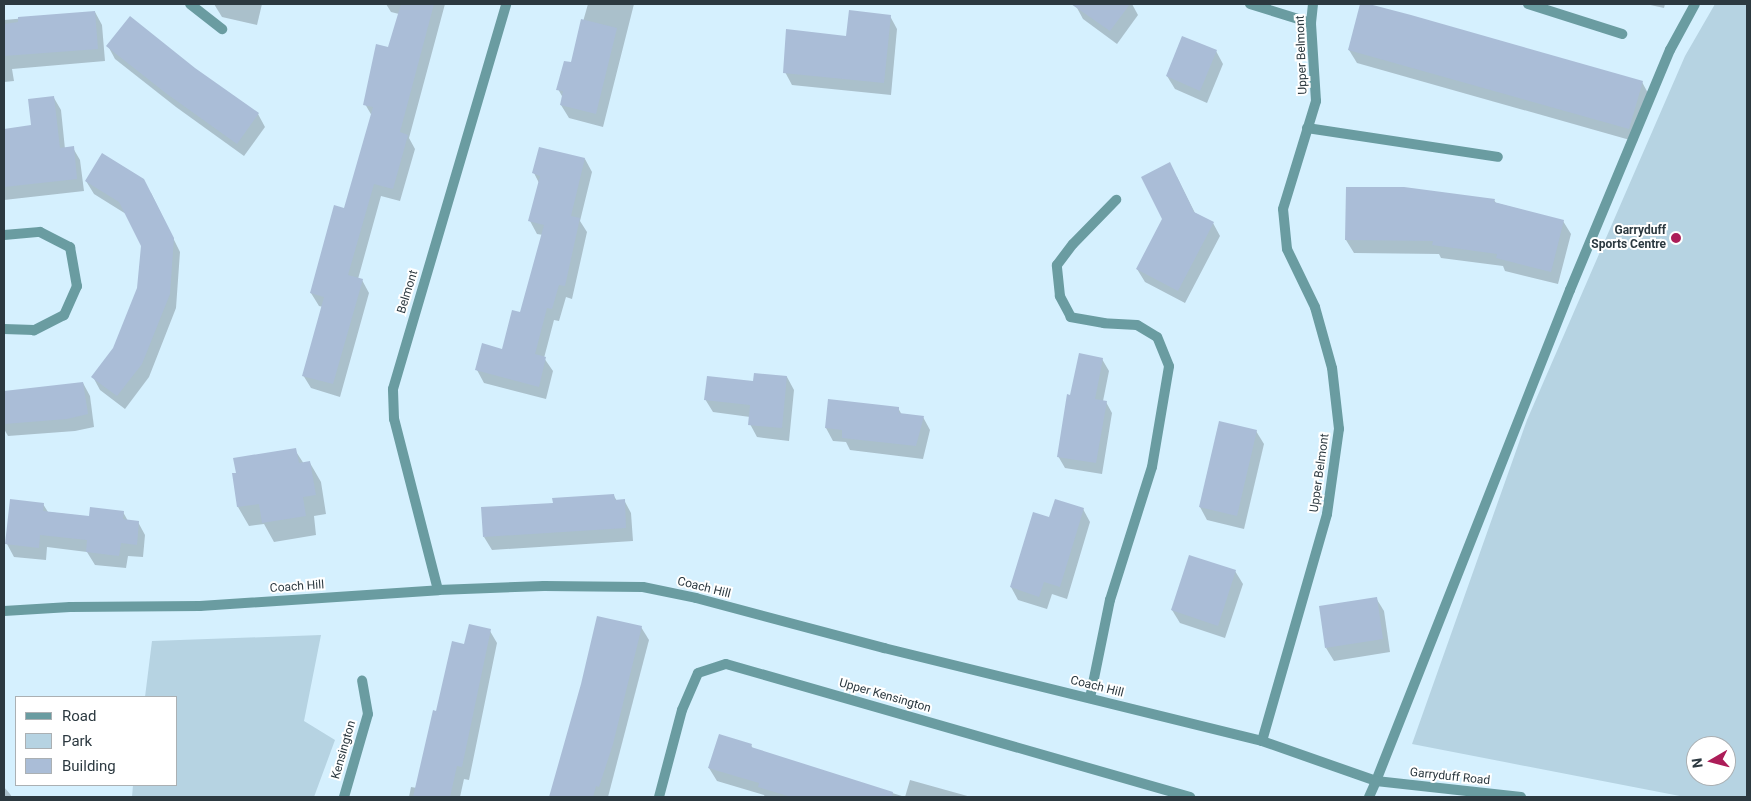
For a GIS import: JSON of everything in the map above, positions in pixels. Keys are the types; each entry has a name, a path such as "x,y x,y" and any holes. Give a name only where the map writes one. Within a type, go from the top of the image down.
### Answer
{"street":[{"path":"190,4 222,29"},
{"name":"Belmont","path":"438,590 394,419 392,389 506,4"},
{"path":"1250,4 1311,23"},
{"name":"Upper Belmont","path":"1262,741 1327,514 1338,428 1332,368 1315,307 1287,249 1283,210 1316,100 1311,23 1313,4"},
{"path":"1528,4 1555,7 1622,34"},
{"path":"1369,797 1574,281 1670,50 1695,4"},
{"path":"1307,128 1498,157"},
{"path":"1090,698 1110,600 1152,467 1169,366 1157,337 1136,325 1071,318 1060,296 1056,265 1073,244 1116,200"},
{"path":"4,234 40,232 70,247 77,286 64,315 34,330 4,329"},
{"name":"Coach Hill","path":"4,611 70,607 200,606 438,590 544,586 643,587 1262,741 1376,781"},
{"name":"Upper Kensington","path":"659,797 682,710 698,672 726,664 1190,797"},
{"name":"Kensington","path":"344,797 368,714 362,681"},
{"name":"Garryduff Road","path":"1376,781 1521,797"}],"green space":[{"name":"Garryduff Sports Centre","path":"1715,4 1747,4 1747,797 1685,797 1412,744 1527,420 1685,56"},
{"path":"321,635 304,721 335,740 314,797 132,797 133,786 178,786 178,696 145,696 152,641"}],"building":[{"path":"401,4 434,4 400,132 408,135 393,189 374,184 348,275 363,279 333,384 302,376 324,297 310,293 334,205 344,208 373,107 363,105 376,44 388,47"},
{"path":"1071,4 1130,4 1110,31"},
{"path":"1360,4 1369,4 1411,15 1643,81 1629,129 1348,50"},
{"path":"849,10 891,15 884,83 783,73 786,29 846,36"},
{"path":"95,11 98,49 4,56 4,24 18,22 18,17"},
{"path":"130,16 195,68 259,113 237,144 167,94 106,46"},
{"path":"581,19 617,28 596,114 560,105 563,91 556,90 564,61 571,62"},
{"path":"1182,36 1217,50 1200,91 1166,76"},
{"path":"54,96 60,148 74,146 77,179 4,187 4,129 31,125 28,99"},
{"path":"539,147 585,158 571,216 580,218 565,286 559,285 552,309 547,308 535,354 546,357 539,387 475,370 482,343 502,349 512,310 520,312 544,225 528,221 540,176 532,173"},
{"path":"102,153 144,179 174,238 170,294 142,364 117,396 91,377 113,348 137,288 141,246 119,202 85,181"},
{"path":"1170,162 1194,212 1214,222 1178,291 1136,269 1162,219 1141,177"},
{"path":"1346,187 1404,187 1495,199 1494,202 1564,220 1551,272 1496,258 1497,254 1432,245 1433,241 1345,240"},
{"path":"1079,353 1103,358 1095,399 1107,401 1096,463 1057,457 1067,394 1070,395"},
{"path":"754,373 787,376 782,428 748,425 750,405 704,400 707,376 753,381"},
{"path":"83,382 88,414 67,419 4,424 4,391"},
{"path":"828,399 899,407 899,413 924,416 916,446 842,438 842,430 825,428"},
{"path":"1219,421 1257,430 1237,516 1199,507"},
{"path":"296,448 299,463 310,461 316,495 303,497 306,516 262,523 259,504 237,507 232,473 236,473 233,458"},
{"path":"614,494 615,500 625,499 626,528 483,537 481,507 553,503 552,498"},
{"path":"10,499 44,503 43,511 89,516 90,507 124,511 123,519 139,521 137,545 121,543 119,556 86,552 87,540 40,535 39,548 5,544"},
{"path":"1055,499 1084,508 1060,587 1044,582 1039,597 1010,587 1033,512 1049,517"},
{"path":"1189,555 1236,570 1218,626 1171,610"},
{"path":"1377,597 1383,639 1325,648 1319,606"},
{"path":"597,616 642,626 613,744 599,787 596,786 593,797 549,797 581,684"},
{"path":"469,624 491,629 462,767 457,766 450,797 413,797 433,710 436,711 452,641 464,644"},
{"path":"719,734 752,744 751,747 893,792 892,797 791,797 758,787 759,783 708,768"}],"place":[{"name":"Garryduff Sports Centre","path":"1676,238"}]}
